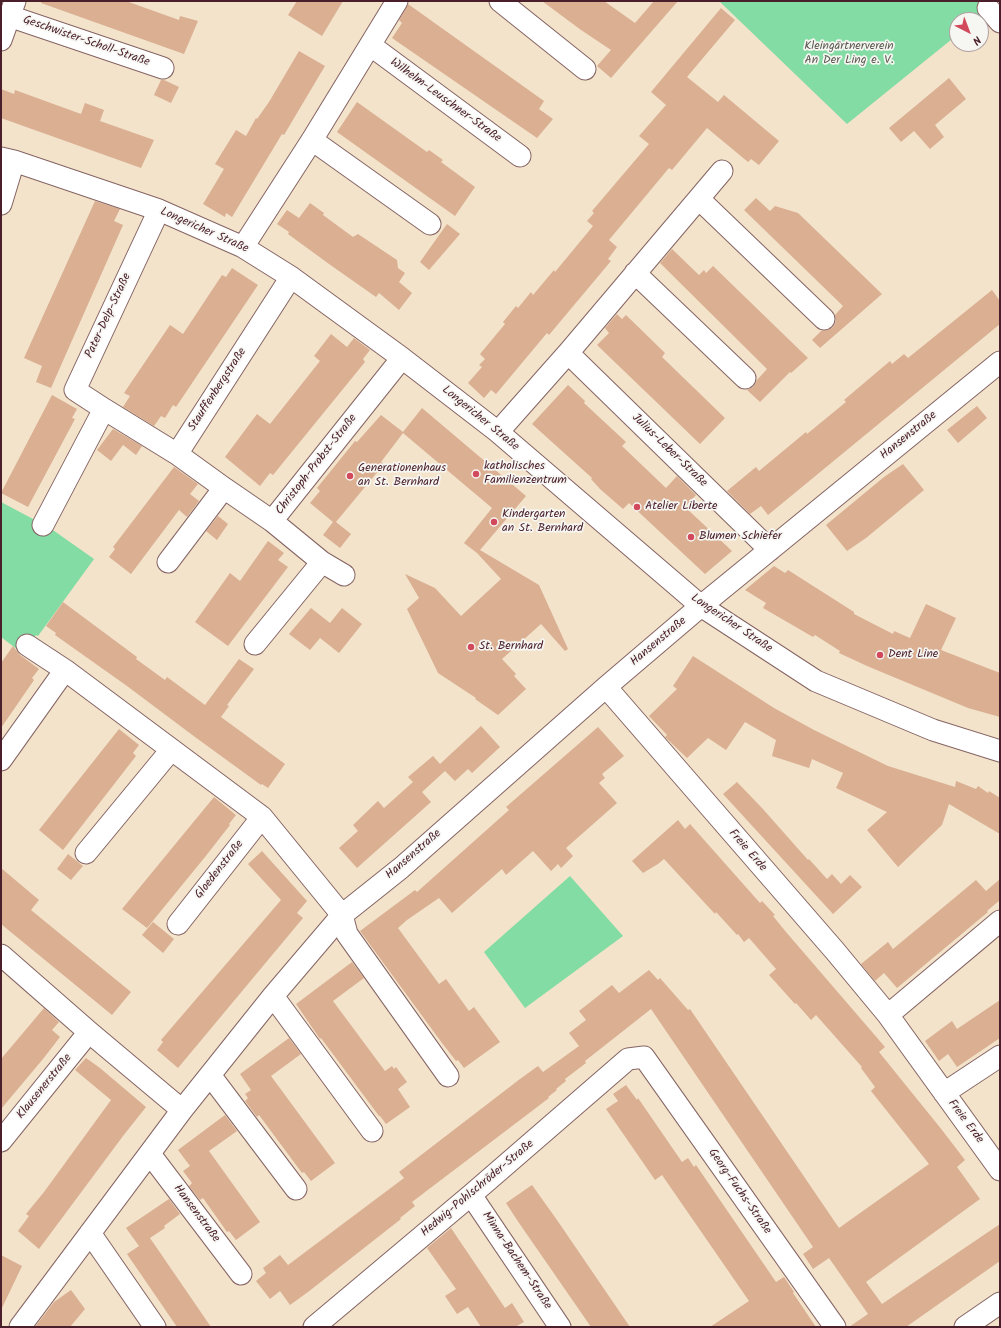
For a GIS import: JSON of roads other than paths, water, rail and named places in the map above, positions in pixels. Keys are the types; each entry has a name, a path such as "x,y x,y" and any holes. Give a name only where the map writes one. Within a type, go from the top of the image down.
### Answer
{"street":[{"path":"243,247 312,140 397,1"},
{"path":"500,1 585,69"},
{"name":"Geschwister-Scholl-Straße","path":"1,40 12,9 163,68"},
{"name":"Wilhelm-Leuschner-Straße","path":"370,45 520,156"},
{"path":"312,140 430,224"},
{"path":"1,204 8,160"},
{"name":"Longericher Straße","path":"8,160 159,210 243,247 291,277 402,358 498,432 701,606 816,681 933,730 1000,751"},
{"path":"498,432 568,353 722,171"},
{"path":"699,199 824,319"},
{"name":"Pater-Delp-Straße","path":"159,210 75,390 177,454"},
{"path":"635,273 745,378"},
{"name":"Stauffenbergstraße","path":"177,454 291,277"},
{"name":"Julius-Leber-Straße","path":"568,353 770,550"},
{"name":"Christoph-Probst-Straße","path":"344,575 322,562 272,521 402,358"},
{"name":"Hansenstraße","path":"20,1327 182,1110 342,915 401,868 606,687 701,606 1000,362"},
{"path":"43,525 104,409"},
{"path":"177,454 272,521"},
{"path":"168,562 224,488"},
{"path":"255,644 322,562"},
{"path":"27,645 65,670 262,817 342,915 347,934 448,1076"},
{"path":"1,760 65,670"},
{"name":"Freie Erde","path":"606,687 835,951 888,1015 1000,1170"},
{"path":"86,853 171,750"},
{"name":"Gloedenstraße","path":"178,924 262,817"},
{"path":"888,1015 1000,921"},
{"path":"4,963 182,1110"},
{"path":"274,996 372,1131"},
{"name":"Klausenerstraße","path":"1,1141 89,1032"},
{"name":"Freie Erde","path":"944,1093 1000,1056"},
{"name":"Hedwig-Pohlschröder-Straße","path":"314,1327 471,1195 628,1059 644,1057"},
{"name":"Georg-Fuchs-Straße","path":"644,1057 835,1327"},
{"path":"210,1075 296,1189"},
{"name":"Hansenstraße","path":"150,1154 241,1274"},
{"name":"Minna-Bachem-Straße","path":"471,1195 560,1327"},
{"path":"90,1233 155,1327"},
{"path":"965,1327 1000,1303"}],"place":[{"name":"katholisches Familienzentrum","path":"476,474"},
{"name":"Generationenhaus an St. Bernhard","path":"350,476"},
{"name":"Atelier Liberte","path":"637,507"},
{"name":"Kindergarten an St. Bernhard","path":"494,522"},
{"name":"Blumen Schiefer","path":"691,537"},
{"name":"St. Bernhard","path":"471,647"},
{"name":"Dent Line","path":"880,655"}],"park label":[{"name":"Kleingärtnerverein An Der Ling e. V.","path":"849,54"}]}
